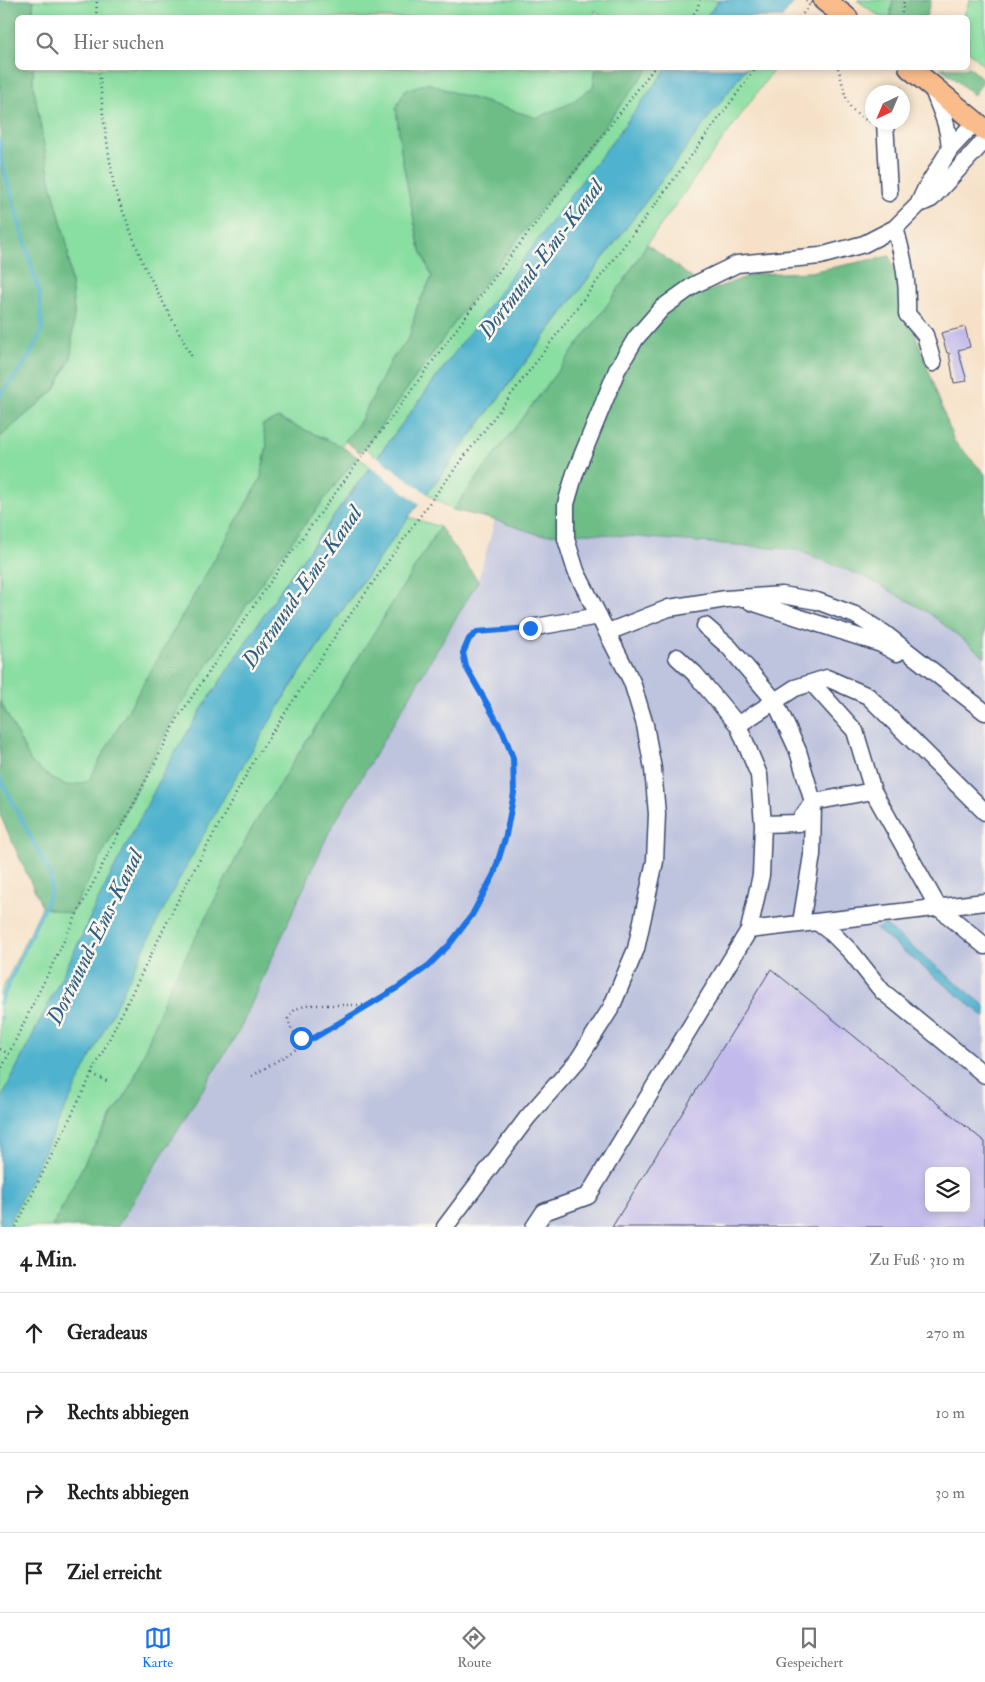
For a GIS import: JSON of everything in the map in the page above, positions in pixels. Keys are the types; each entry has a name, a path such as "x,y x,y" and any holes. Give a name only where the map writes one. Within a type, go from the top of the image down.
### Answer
{"main road":[{"path":"820,4 841,15"},
{"path":"908,75 931,84 980,126"}],"lane":[{"path":"931,84 948,130 950,149"},
{"path":"918,205 950,149 980,126"},
{"path":"885,130 889,193"},
{"path":"446,1227 527,1118 578,1060 611,1008 636,949 655,861 658,814 653,769 645,725 632,682 571,558 566,539 566,504 575,473 617,370 636,338 662,308 694,285 737,264 820,256 864,244 895,228 918,205 931,198 985,140"},
{"path":"895,228 903,255 908,285 907,314 925,335 933,363"},
{"path":"608,632 670,608 726,599 752,602 881,644 936,674 985,712"},
{"path":"530,628 599,616"},
{"path":"705,626 729,647 775,701 798,751 813,802 809,923"},
{"path":"534,1227 544,1212 588,1196 749,930 762,875 764,824 759,775 738,725 695,674 677,657"},
{"path":"738,725 795,688 827,678 868,696 985,812"},
{"path":"812,683 855,731 873,791 938,907 985,946"},
{"path":"764,824 798,823 813,802 873,791"},
{"path":"749,930 985,902"},
{"path":"809,923 833,934 852,953 882,991 985,1074"}],"path":[{"path":"96,15 97,0"},
{"path":"693,15 700,0"},
{"path":"806,0 820,4"},
{"path":"802,15 812,0"},
{"path":"902,15 904,0"},
{"path":"99,70 102,115 114,188 144,266 192,357"},
{"path":"0,1072 73,922 180,716 283,564 500,270 652,70"},
{"path":"16,1227 183,890 256,759 338,632 430,502 652,210 755,70"},
{"path":"838,70 850,108 865,119"},
{"path":"252,1076 369,1005 428,966 449,945 472,915 494,874 506,835 514,793 513,758 503,732 466,667 463,653 469,639 477,632 530,628"},
{"path":"314,1038 301,1038 291,1030 288,1019 294,1009 308,1005 369,1005"},
{"path":"0,1049 9,1054"},
{"path":"92,1074 106,1081"}],"shaded area":[{"path":"495,520 540,535 588,533 797,550 867,578 929,613 985,657 985,1227 117,1227 239,1031 329,832 478,581"}],"green space":[{"path":"0,0 33,0 33,15 15,15 15,70 33,70 33,83 50,180 67,244 74,312 71,358 54,390 0,437"},
{"path":"33,0 719,0 708,15 601,15 595,10 595,15 33,15"},
{"path":"857,0 893,0 890,15 877,15"},
{"path":"893,0 931,0 927,15 890,15"},
{"path":"970,0 985,0 985,67 970,53 970,15 964,15"},
{"path":"970,68 984,80 974,95 943,70 970,70"},
{"path":"33,70 596,70 593,87 571,103 537,118 428,83 396,108 402,158 419,245 432,277 417,307 409,338 392,359 360,422 341,446 278,418 267,444 261,478 89,782 69,786 52,779 31,762 0,701 0,437 55,390 71,358 74,312 67,244 50,180 33,83"},
{"path":"596,70 647,70 468,304 361,453 345,441 360,422 392,359 409,338 417,307 432,277 419,245 402,158 396,108 405,90 428,83 537,118 571,103 593,87"},
{"path":"647,70 666,70 377,457 365,448 468,304"},
{"path":"745,70 774,70 647,244 603,311 453,510 427,494"},
{"path":"647,244 709,291 754,274 810,272 890,256 899,289 954,441 985,474 985,657 929,613 867,578 797,550 588,533 540,535 495,520 453,510 603,311"},
{"path":"278,418 341,446 357,457 269,571 175,715 71,914 42,907 0,815 0,701 31,762 52,779 69,786 89,781 261,478 267,444 262,425"},
{"path":"357,457 370,466 283,586 203,707 167,766 95,906 0,1101 0,994 42,907 71,914 175,715 269,571"},
{"path":"409,517 440,527 252,828 166,995 132,1084 89,1154 52,1227 7,1227 149,936 199,841 273,716 353,596"},
{"path":"440,527 478,581 329,832 239,1031 117,1227 52,1227 89,1154 132,1084 166,995 252,828"}],"water":[{"path":"719,0 796,0 784,15 708,15"},
{"name":"Dortmund-Ems-Kanal","path":"666,70 744,70 409,517 348,601 295,680 228,790 170,896 7,1227 0,1227 0,1101 95,906 167,766 203,707 283,586 561,208"},
{"path":"885,925 985,1006 985,1017 876,929"}],"pier":[{"path":"375,455 429,495 421,505 368,465"}],"building":[{"path":"965,327 970,347 958,350 967,381 954,383 949,353 947,353 941,333"},
{"path":"771,969 985,1142 985,1227 612,1227"}],"waterway":[{"path":"0,141 2,163 39,292 42,330 28,359 0,396"},
{"path":"0,778 51,876 49,896 0,1003"}],"route":[{"path":"301,1038 314,1038 397,988 428,966 449,945 472,915 494,874 506,835 514,793 513,758 503,732 466,667 463,653 469,639 477,632 530,628"}]}
